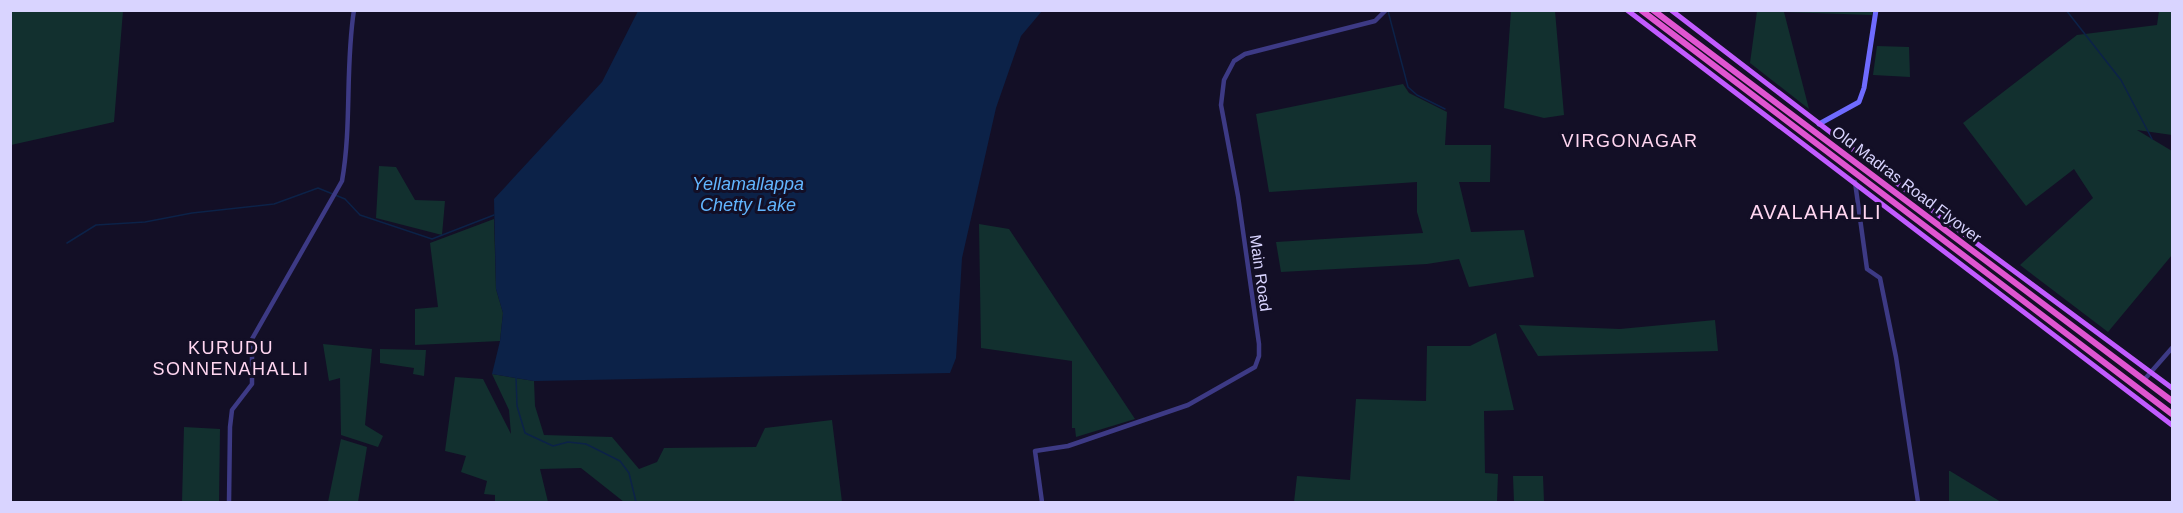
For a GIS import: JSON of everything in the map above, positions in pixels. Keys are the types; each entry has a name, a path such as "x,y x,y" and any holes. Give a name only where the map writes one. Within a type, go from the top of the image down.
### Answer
{"highway":[{"path":"1641,10 1675,31"},
{"name":"Old Madras Road Flyover","path":"1653,10 1675,31 2172,414"},
{"name":"Old Madras Road Flyover","path":"1675,31 2172,401"},
{"path":"2132,393 2137,387"}],"main road":[{"path":"1627,10 2172,425"},
{"path":"1671,10 1819,124 2172,388"},
{"path":"1819,124 1859,102 1864,88 1876,10"}],"street":[{"path":"229,502 232,410 252,384 252,339 342,181 347,159 348,71 354,10"},
{"name":"Main Road","path":"1042,502 1035,452 1078,442 1180,408 1225,386 1255,367 1259,356 1259,344 1238,196 1221,105 1224,80 1234,61 1245,54 1375,21 1386,10"},
{"path":"1855,182 1867,269 1880,278 1895,350 1917,502"},
{"path":"2144,380 2172,348"}],"green space":[{"path":"1757,10 1873,11 1872,15 1784,12 1809,109 1750,63"},
{"path":"10,11 123,11 114,122 11,145"},
{"path":"1511,11 1555,11 1564,115 1544,118 1504,108"},
{"path":"2159,11 2172,11 2172,135 2137,130 2172,151 2172,255 2108,332 2020,265 2093,198 2074,169 2026,206 1963,123 2077,35 2157,25"},
{"path":"1877,46 1909,47 1910,77 1873,75"},
{"path":"1403,84 1409,93 1447,112 1445,145 1491,145 1490,182 1459,182 1471,232 1524,230 1534,277 1469,287 1459,259 1427,264 1281,272 1276,242 1423,233 1417,212 1417,182 1269,192 1256,114"},
{"path":"379,166 396,167 415,200 445,201 442,235 376,218"},
{"path":"494,219 496,289 503,313 500,341 415,345 415,309 438,307 430,243"},
{"path":"979,224 1009,229 1135,419 1076,437 1075,428 1072,428 1072,361 981,348"},
{"path":"1715,320 1718,351 1538,356 1519,325 1620,329"},
{"path":"1496,333 1514,410 1484,411 1485,473 1498,474 1497,502 1294,502 1297,476 1350,480 1356,399 1426,401 1427,346 1470,346"},
{"path":"323,344 372,349 365,425 383,436 378,447 341,435 340,378 329,381"},
{"path":"380,349 426,350 424,376 413,374 414,368 380,363"},
{"path":"492,374 534,381 535,406 544,435 612,437 639,469 657,462 664,448 756,447 765,428 832,420 842,502 624,502 581,468 540,469 548,502 495,502 495,495 484,494 487,481 461,472 466,456 445,451 455,377 483,379 511,434 509,410"},
{"path":"184,427 220,429 219,502 182,502"},
{"path":"341,439 367,447 358,502 328,502"},
{"path":"1950,471 2001,502 1949,502"},
{"path":"1513,476 1543,476 1544,502 1514,502"}],"water":[{"name":"Yellamallappa Chetty Lake","path":"638,11 1042,11 1021,36 996,108 962,258 956,358 950,373 534,381 492,374 500,341 503,313 496,289 494,199 602,82"}],"waterway":[{"path":"2066,10 2121,80 2152,139"},
{"path":"1388,11 1408,87 1417,95 1445,109"},
{"path":"67,243 96,225 145,222 192,213 274,204 318,188 345,199 360,215 432,239 494,215"},
{"path":"516,377 517,406 525,433 553,446 568,442 586,444 620,461 629,473 636,502"}],"district":[{"name":"VIRGONAGAR","path":"1630,141"},
{"name":"AVALAHALLI","path":"1816,212"},
{"name":"KURUDU SONNENAHALLI","path":"231,358"}]}
